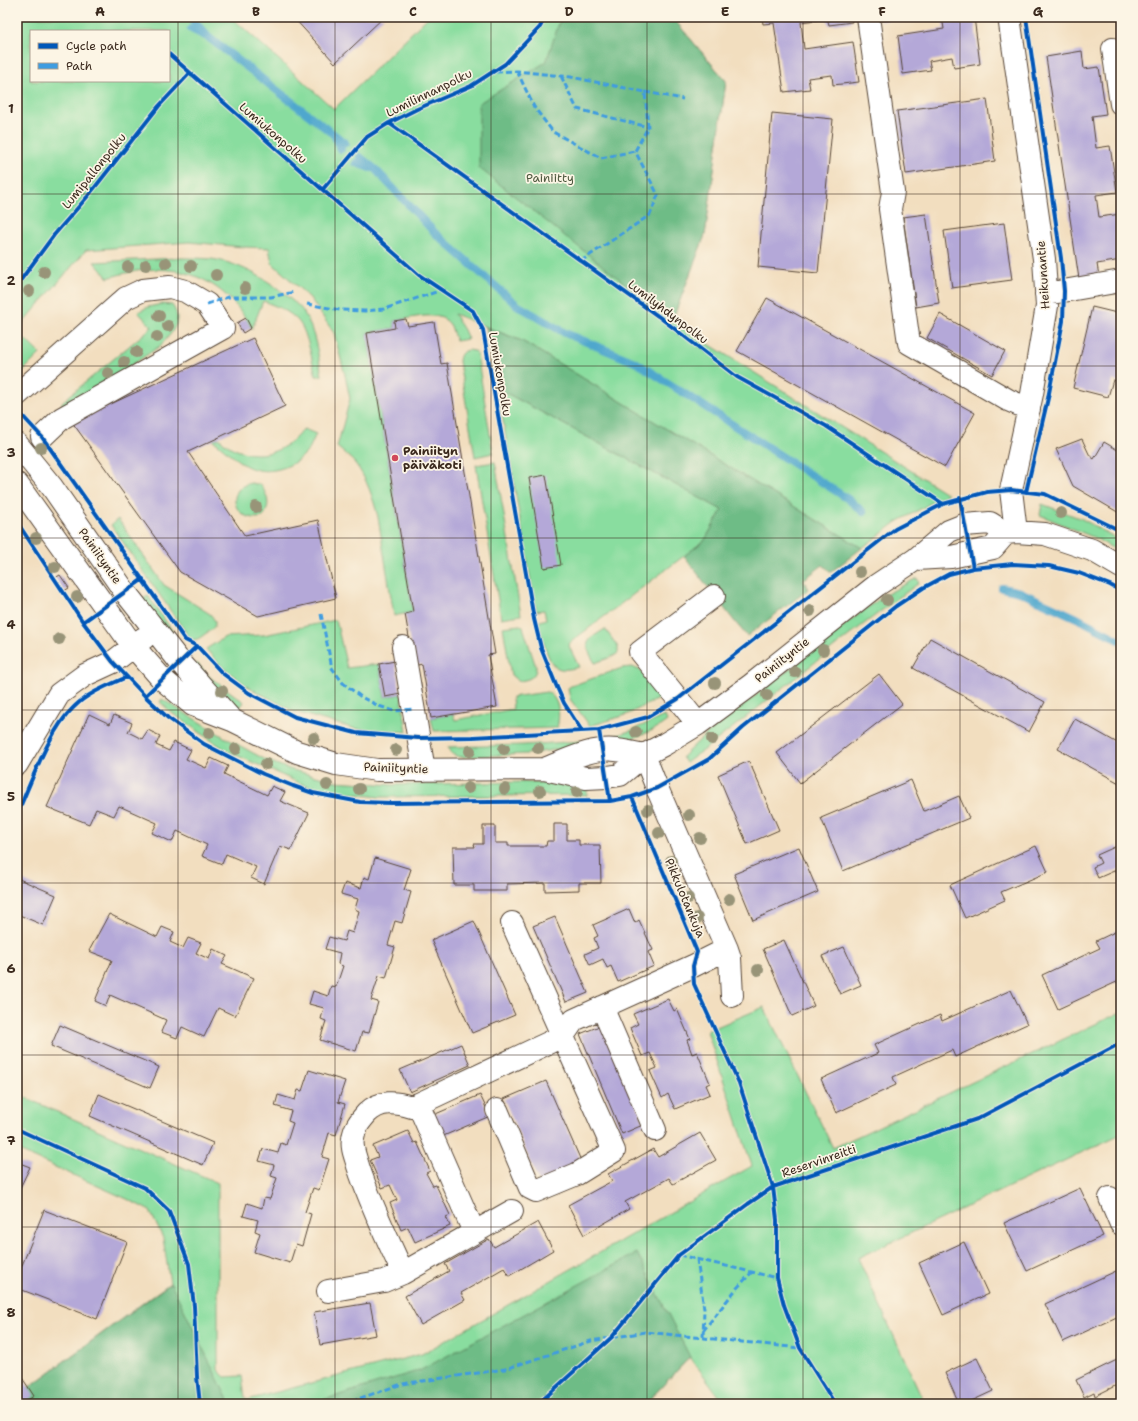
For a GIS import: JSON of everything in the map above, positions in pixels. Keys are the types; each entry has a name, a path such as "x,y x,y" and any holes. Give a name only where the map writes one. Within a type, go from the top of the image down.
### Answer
{"street":[{"path":"868,17 893,192 890,209 909,343 1008,400 1029,408"},
{"name":"Heikunantie","path":"1009,17 1044,259 1047,306 1029,408 1011,490 1011,533"},
{"path":"1113,49 1121,104"},
{"path":"1046,294 1121,281"},
{"path":"17,395 126,298 143,290 170,287 185,291 207,304 223,328 62,418 42,437"},
{"name":"Painiityntie","path":"17,444 52,487 125,592 180,662 232,720"},
{"name":"Painiityntie","path":"17,484 133,646 162,679 193,705 232,720 297,752 336,764 377,770 544,769 586,778 607,778 620,774 644,755 698,724 751,685 949,531 964,525 990,522 1011,533 1045,534 1092,550 1121,567"},
{"path":"698,724 640,652 714,596"},
{"path":"17,764 59,694 86,675 113,662 155,630"},
{"path":"403,647 424,770"},
{"name":"Pikkulotankuja","path":"644,755 727,949 730,958 732,996"},
{"path":"497,1110 530,1188 536,1191 577,1174 614,1151 512,923"},
{"path":"403,1273 364,1185 354,1153 352,1140 358,1124 372,1108 385,1103 399,1103 412,1107 562,1036 574,1020 727,949"},
{"path":"602,1007 655,1130"},
{"path":"418,1104 474,1232"},
{"path":"1110,1198 1121,1224"},
{"path":"328,1291 384,1281 403,1273 512,1210"}],"green space":[{"name":"Painiitty","path":"17,17 231,17 334,109 428,17 672,17 726,81 705,235 672,321 948,494 897,522 862,548 522,341 454,314 468,339 456,341 451,326 440,317 425,316 394,321 395,328 367,333 413,612 394,616 378,517 372,495 359,468 337,447 350,399 334,333 310,298 272,263 269,248 189,242 86,250 17,330"},
{"path":"561,17 672,17 726,81 705,235 672,321 479,168 479,103 546,62"},
{"path":"198,258 221,261 252,272 271,283 300,307 307,318 316,342 322,376 316,376 305,333 302,327 295,318 282,309 263,301 252,329 239,310 225,294 209,283 191,275 172,270 151,270 130,272 108,278 94,262"},
{"path":"162,304 172,305 177,316 177,322 172,332 160,346 64,411 62,402 152,327 138,312 148,307"},
{"path":"486,327 522,341 862,548 831,572 823,565 803,580 809,589 747,636 684,556 705,540 722,510 508,394 498,392"},
{"path":"25,339 40,354 19,375 17,374 17,346"},
{"path":"469,350 474,351 477,354 493,453 475,457 459,361 462,353"},
{"path":"498,392 508,394 722,510 705,540 568,644 579,667 560,669 556,667 550,660 542,638 538,622 546,619 544,610 536,611"},
{"path":"304,429 316,434 307,451 300,459 292,464 276,470 268,471 251,468 243,464 213,440 219,438 234,449 252,454 261,454 280,449 292,441"},
{"path":"495,462 521,615 501,618 476,465"},
{"path":"251,483 261,485 267,497 268,505 263,517 253,518 245,515 239,511 236,504 235,498 237,491 243,486"},
{"path":"1042,504 1082,519 1121,541 1121,553 1095,538 1040,515"},
{"path":"118,519 164,585 213,617 215,626 211,630 195,640 191,640 111,525"},
{"path":"917,578 919,583 860,627 686,763 682,757 702,738 855,617 885,595"},
{"path":"148,596 176,636 175,640 140,601"},
{"path":"336,620 347,668 379,664 385,697 401,694 407,732 356,729 295,712 248,687 222,667 206,649 225,637 264,635"},
{"path":"520,625 523,627 536,671 531,678 518,681 511,675 503,627"},
{"path":"605,629 618,647 618,653 595,663 588,651 587,646 590,639"},
{"path":"197,663 211,678 244,702 237,712 191,669"},
{"path":"631,667 640,670 660,698 626,715 590,726 570,699 568,688 622,668"},
{"path":"547,692 557,703 559,718 557,728 434,731 431,718 453,714 455,720 513,709 512,697"},
{"path":"162,699 224,737 266,760 289,769 335,781 393,785 524,782 587,787 587,795 379,797 337,792 304,785 227,751 172,713 160,702"},
{"path":"664,716 667,721 655,729 615,743 613,736 630,731"},
{"path":"581,741 581,746 527,754 459,757 452,754 448,747 524,745"},
{"path":"764,1007 833,1148 1121,1012 1121,1134 858,1258 925,1404 725,1404 690,1357 645,1404 17,1404 17,1396 170,1283 163,1238 150,1211 127,1199 17,1150 17,1094 218,1183 218,1370 225,1377 242,1376 245,1398 247,1400 422,1354 752,1166 707,1031"},
{"path":"637,1253 690,1357 645,1404 310,1404 421,1370"},
{"path":"171,1283 230,1404 17,1404 17,1396"}],"building":[{"path":"293,17 384,17 335,63"},
{"path":"762,17 817,17 817,20 801,22 804,49 853,42 859,82 833,85 832,75 808,78 810,89 784,92 774,23 763,24"},
{"path":"827,17 851,17 852,22 829,25"},
{"path":"880,17 899,17 900,18 881,21"},
{"path":"942,17 974,17 980,64 954,68 952,57 929,61 931,70 903,74 898,36 944,29"},
{"path":"1082,51 1084,69 1099,67 1106,114 1092,116 1096,148 1110,146 1117,192 1096,195 1099,217 1121,214 1121,260 1097,264 1099,276 1079,279 1046,57"},
{"path":"987,99 995,161 906,174 897,111"},
{"path":"772,113 833,119 818,273 758,267"},
{"path":"926,214 939,303 916,307 903,217"},
{"path":"1004,223 1012,280 952,288 944,231"},
{"path":"767,298 975,413 945,467 737,351"},
{"path":"1092,307 1121,314 1121,382 1113,380 1108,397 1073,388"},
{"path":"940,314 1005,351 992,375 927,338"},
{"path":"246,318 251,328 243,333 237,323"},
{"path":"406,319 408,326 434,322 441,364 447,363 495,654 488,655 497,707 431,718 422,664 414,666 405,614 413,612 367,333 395,328 394,321"},
{"path":"253,338 285,406 188,452 245,536 318,520 336,598 258,616 180,572 72,422"},
{"path":"1082,439 1090,456 1094,459 1104,442 1121,452 1121,514 1073,486 1056,449"},
{"path":"546,475 561,565 544,568 529,478"},
{"path":"60,575 69,588 64,591 55,578"},
{"path":"930,638 1045,702 1029,732 913,668"},
{"path":"395,661 401,694 385,697 379,664"},
{"path":"879,674 902,704 800,783 777,753"},
{"path":"89,714 110,724 114,715 132,723 128,732 142,739 148,730 160,736 156,745 169,751 174,742 191,750 186,759 206,768 211,758 228,766 224,774 267,795 272,786 285,792 280,801 309,813 291,850 280,846 264,884 251,878 256,867 226,854 222,864 202,856 207,845 177,831 172,842 152,833 157,823 119,806 114,816 96,809 89,824 47,807"},
{"path":"1075,719 1121,745 1121,784 1058,749"},
{"path":"749,761 779,830 747,844 718,775"},
{"path":"911,780 924,811 959,796 969,818 843,871 821,818"},
{"path":"554,824 567,824 567,840 579,840 579,845 600,845 601,883 579,883 579,890 545,891 545,883 507,884 507,891 474,891 474,885 454,885 453,847 475,847 474,844 483,844 483,826 495,826 495,843 508,843 508,846 546,846 547,841 554,841"},
{"path":"1036,846 1048,872 1001,892 1005,900 965,918 950,885"},
{"path":"1117,846 1121,854 1121,868 1098,878 1093,867 1101,863 1097,855"},
{"path":"799,847 818,892 753,920 734,874"},
{"path":"375,858 411,869 404,890 411,892 402,923 395,921 388,945 395,947 386,978 379,976 371,1000 378,1002 369,1033 362,1032 356,1051 320,1040 326,1021 321,1019 324,1008 309,1004 313,991 328,996 331,986 336,987 343,966 338,964 340,953 325,949 329,937 344,941 347,931 353,933 359,911 355,909 358,899 341,894 345,883 361,888 364,877 369,879"},
{"path":"19,879 56,895 43,925 17,914 17,884"},
{"path":"629,909 635,923 639,920 653,950 648,952 654,966 618,982 611,966 607,968 603,959 590,965 585,954 598,948 594,938 598,936 593,925"},
{"path":"109,914 157,937 162,927 174,932 170,942 183,948 188,938 201,943 196,953 209,959 213,949 227,956 222,964 254,978 235,1016 218,1008 204,1037 182,1027 177,1038 161,1032 166,1020 110,995 106,1006 95,1001 112,960 89,951"},
{"path":"555,917 588,993 566,1002 533,926"},
{"path":"474,921 515,1015 472,1033 431,940"},
{"path":"1121,929 1121,973 1119,974 1121,980 1058,1009 1042,975 1100,948 1096,941"},
{"path":"784,940 814,1006 792,1016 763,949"},
{"path":"844,947 861,985 840,994 822,956"},
{"path":"1011,990 1027,1024 955,1057 952,1050 893,1077 896,1085 836,1113 821,1079 878,1053 874,1045 940,1015 942,1021"},
{"path":"668,999 674,1011 677,1009 690,1039 687,1040 692,1054 697,1052 710,1083 706,1085 710,1094 675,1109 668,1094 662,1098 650,1071 657,1068 650,1053 642,1056 630,1028 638,1024 633,1014"},
{"path":"60,1025 159,1067 150,1088 51,1046"},
{"path":"602,1025 645,1124 622,1134 580,1034"},
{"path":"461,1044 470,1065 410,1092 400,1070"},
{"path":"309,1070 345,1081 338,1102 345,1104 336,1135 329,1133 322,1157 329,1159 319,1190 313,1188 305,1212 311,1214 302,1246 296,1244 290,1263 254,1252 260,1233 255,1231 258,1220 243,1216 247,1203 262,1208 264,1198 270,1199 277,1178 271,1176 274,1165 259,1161 263,1149 278,1153 281,1143 286,1145 293,1123 288,1121 291,1111 275,1106 278,1095 295,1100 298,1090 302,1091"},
{"path":"546,1081 582,1163 539,1182 504,1099"},
{"path":"99,1094 213,1143 203,1165 90,1116"},
{"path":"480,1095 490,1116 441,1137 431,1116"},
{"path":"408,1131 414,1143 417,1142 430,1171 426,1173 433,1186 436,1185 450,1215 446,1217 450,1226 415,1242 408,1227 401,1230 390,1203 397,1200 390,1185 382,1188 370,1160 378,1157 373,1146"},
{"path":"700,1133 716,1160 673,1184 669,1178 625,1202 629,1209 584,1235 568,1205 612,1181 608,1174 653,1149 658,1157"},
{"path":"17,1162 30,1167 17,1194"},
{"path":"1080,1188 1103,1236 1027,1271 1004,1223"},
{"path":"44,1210 127,1242 97,1319 17,1288 17,1278"},
{"path":"538,1222 553,1250 509,1276 504,1268 461,1293 465,1300 421,1325 405,1296 449,1271 445,1264 489,1239 494,1247"},
{"path":"964,1242 988,1294 943,1315 919,1263"},
{"path":"1116,1271 1121,1282 1121,1315 1063,1342 1045,1304"},
{"path":"370,1303 376,1335 320,1345 314,1312"},
{"path":"977,1358 993,1391 965,1404 959,1404 945,1373"},
{"path":"1121,1358 1121,1383 1095,1396 1094,1392 1084,1397 1076,1380"},
{"path":"17,1370 34,1396 21,1404 17,1404"}],"waterway":[{"path":"193,20 208,37 345,143"},
{"path":"191,29 205,36"},
{"path":"334,135 341,149"},
{"path":"360,157 375,169 436,234 517,305 565,333 637,363 848,499 863,512"},
{"path":"356,163 370,168"},
{"path":"1002,588 1020,592 1077,618 1121,641"}],"marked path":[{"path":"517,71 534,107 553,132 601,158 635,151"},
{"path":"496,72 517,71 571,77 645,92 648,127 635,151"},
{"path":"561,76 577,109 648,127"},
{"path":"645,92 683,99"},
{"path":"581,261 650,215 658,195 635,151"},
{"path":"307,304 340,310 365,311 384,309 442,290"},
{"path":"207,304 228,297 271,297 294,292"},
{"path":"321,614 332,668 343,683 361,697 379,706 394,711 414,709"},
{"path":"679,1255 777,1278"},
{"path":"697,1259 704,1309 703,1338"},
{"path":"703,1331 737,1288 752,1272"},
{"path":"343,1404 402,1384 505,1369 591,1341 646,1332 800,1348"}],"cycle path":[{"name":"Lumilinnanpolku","path":"323,189 367,137 389,123 417,109 471,86 505,64 540,27 545,17"},
{"path":"1026,17 1061,258 1064,291 1063,321 1048,398 1026,492"},
{"name":"Lumiukonpolku","path":"170,55 419,275 473,311 483,330 534,619 541,648 564,703 582,731"},
{"name":"Lumipallonpolku","path":"17,285 54,235 88,196 159,106 190,73"},
{"name":"Lumilinnanpolku","path":"389,123 658,316 737,377 826,426 943,504"},
{"path":"17,410 42,437 185,640 197,646 222,673 249,693 295,717 356,733 418,738 473,737 599,730 648,717 678,699 895,529 943,504 987,492 1011,490 1045,494 1121,531"},
{"path":"960,498 973,568"},
{"path":"17,522 83,622 113,662 168,718 204,744 263,774 313,793 360,802 610,801 632,797 657,788 709,759 743,728 896,606 923,588 949,574 973,568 1013,564 1049,566 1079,573 1121,591"},
{"path":"83,622 143,579"},
{"path":"145,696 197,646"},
{"path":"17,814 41,758 65,717 74,707 86,698 127,677"},
{"path":"599,730 610,801"},
{"path":"632,797 697,952 693,966 694,984 739,1083 773,1187 777,1220 777,1278 784,1305 800,1348 835,1404"},
{"name":"Reservinreitti","path":"538,1404 612,1337 679,1255 773,1187 977,1119 1121,1043"},
{"path":"17,1129 145,1188 169,1211 189,1264 194,1306 197,1377 200,1404"}],"place":[{"name":"Painiityn päiväkoti","path":"395,458"}]}
